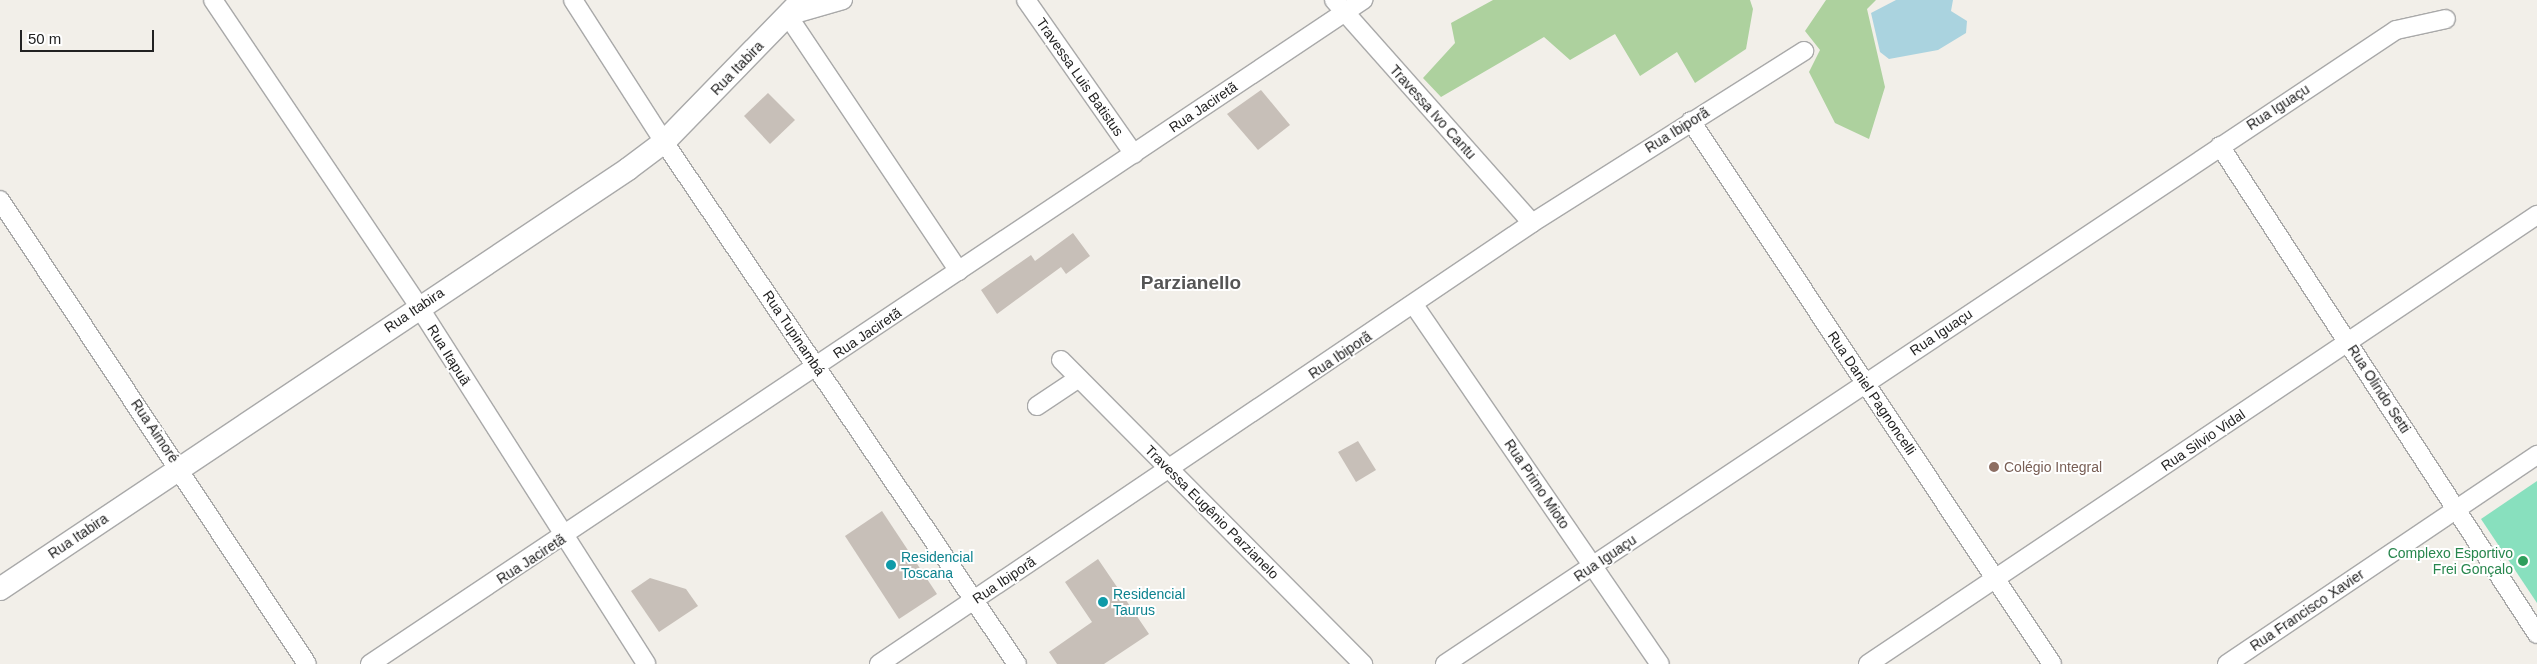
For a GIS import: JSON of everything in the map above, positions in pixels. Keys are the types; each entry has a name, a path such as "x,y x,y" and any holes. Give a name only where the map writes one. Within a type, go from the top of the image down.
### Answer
{"street":[{"name":"Rua Itapuã","path":"213,0 419,307 646,664"},
{"name":"Rua Tupinambá","path":"573,0 664,142 1017,664"},
{"path":"843,0 795,8 959,272"},
{"name":"Travessa Luis Batistus","path":"1026,0 1134,154"},
{"name":"Rua Jaciretã","path":"370,664 564,537 1134,154 1339,6 1363,0"},
{"name":"Travessa Ivo Cantu","path":"1339,6 1532,223"},
{"name":"Rua Itabira","path":"0,589 664,142 795,8"},
{"name":"Rua Iguaçu","path":"1445,664 2396,30 2446,19"},
{"name":"Rua Ibiporã","path":"879,664 1414,305 1532,223 1804,50"},
{"name":"Rua Daniel Pagnoncelli","path":"1691,121 2052,664"},
{"name":"Rua Olindo Setti","path":"2220,146 2537,634"},
{"name":"Rua Aimoré","path":"0,200 180,468 307,664"},
{"name":"Rua Silvio Vidal","path":"1868,664 2349,343 2537,215"},
{"name":"Rua Primo Mioto","path":"1414,305 1660,664"},
{"name":"Travessa Eugênio Parzianelo","path":"1062,360 1363,664"},
{"path":"1037,406 1079,378"},
{"name":"Rua Francisco Xavier","path":"2227,664 2537,455"}],"green space":[{"path":"1493,0 1750,0 1753,9 1746,49 1695,83 1677,52 1640,76 1615,34 1570,60 1544,37 1441,97 1423,78 1455,43 1451,23"},
{"path":"1826,0 1876,0 1867,9 1885,87 1869,139 1835,123 1809,72 1820,50 1805,31"},
{"name":"Complexo Esportivo Frei Gonçalo","path":"2537,481 2537,603 2481,519"}],"water":[{"path":"1896,0 1953,0 1951,11 1967,21 1966,33 1938,50 1889,59 1880,52 1871,13"}],"building":[{"path":"1261,90 1290,125 1258,150 1227,114"},
{"path":"768,93 795,120 770,144 744,116"},
{"path":"1073,233 1090,256 1066,274 1061,267 997,314 981,290 1031,255 1035,261"},
{"path":"1358,441 1376,470 1356,482 1338,452"},
{"name":"Residencial Toscana","path":"882,511 937,594 899,619 845,536"},
{"name":"Residencial Taurus","path":"1098,559 1149,634 1104,664 1057,664 1049,652 1092,622 1065,582"},
{"path":"650,578 686,589 698,606 659,632 631,591"}],"place":[{"name":"Colégio Integral","path":"1994,467"},
{"name":"Complexo Esportivo Frei Gonçalo","path":"2523,561"},
{"name":"Residencial Toscana","path":"891,565"},
{"name":"Residencial Taurus","path":"1103,602"}],"district":[{"name":"Parzianello","path":"1191,283"}]}
